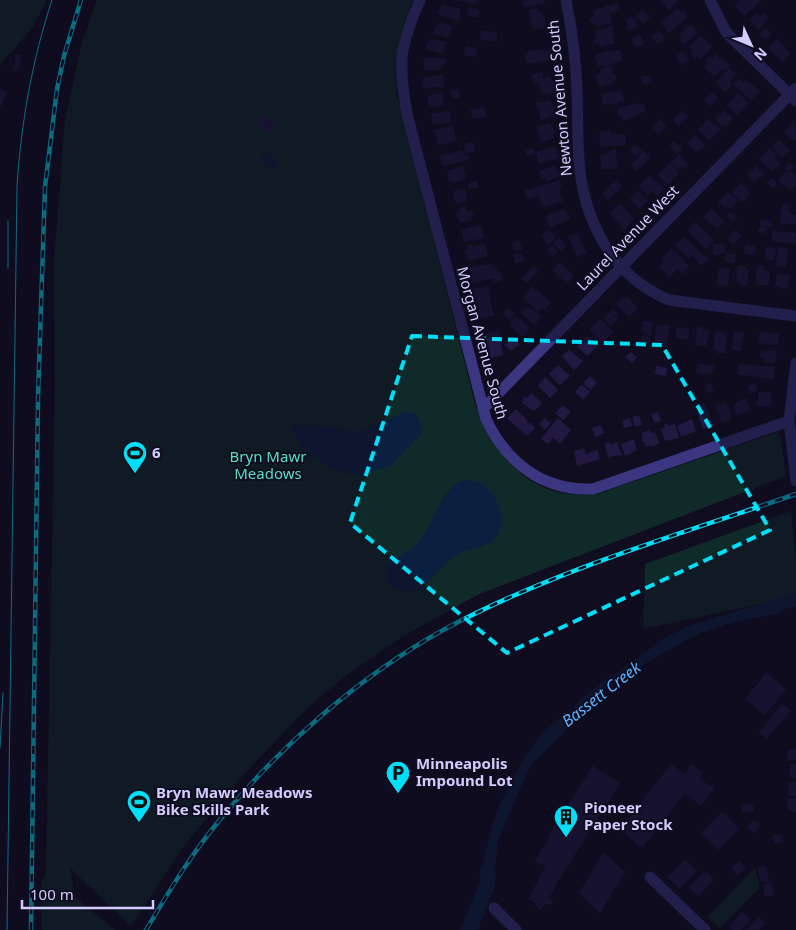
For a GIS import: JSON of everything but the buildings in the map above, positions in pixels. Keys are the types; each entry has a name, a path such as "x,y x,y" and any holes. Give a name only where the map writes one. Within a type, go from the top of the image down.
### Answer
{"street":[{"name":"Morgan Avenue South","path":"420,0 404,36 401,69 403,94 483,409 491,430 502,447 524,469 544,482 577,490 602,486 789,421"},
{"name":"Newton Avenue South","path":"566,0 575,56 581,180 598,234 620,267 652,293 669,300 796,316"},
{"path":"710,0 726,32 794,95"},
{"name":"Laurel Avenue West","path":"483,409 620,267 794,95"},
{"path":"796,362 789,421 796,480"},
{"path":"650,877 705,930"},
{"path":"497,911 516,930"}],"highlighted area":[{"path":"412,336 662,345 770,530 507,653 350,523"}],"green space":[{"path":"0,0 47,0 32,28 0,65"},
{"name":"Bryn Mawr Meadows","path":"97,0 413,0 404,24 399,47 397,96 475,404 483,424 506,459 520,473 536,484 554,491 574,495 597,494 778,432 781,440 786,476 477,595 402,637 345,676 305,710 234,785 183,847 131,926 70,868 75,897 115,930 42,930 41,882 46,874 55,385 54,262 65,120 82,42"},
{"path":"791,511 796,560 796,596 643,629 645,564"},
{"path":"755,868 760,887 720,928 707,917"}],"water":[{"path":"267,150 279,162 272,170 259,158"},
{"path":"406,412 415,414 419,420 422,433 390,466 359,475 348,474 323,463 305,451 291,428 295,425 329,427 358,432"},
{"path":"468,480 485,486 497,501 501,520 500,529 496,537 488,543 455,556 422,588 410,591 398,589 389,581 387,576 389,565 394,559 416,545 428,528 445,495 459,483"},
{"path":"796,593 796,607 785,608 781,613 739,621 698,634 649,661 608,689 530,766 498,840 495,866 487,895 480,888 482,881 480,877 492,825 502,800 526,755 545,730 573,709 579,701 600,684 668,636 692,625"},
{"path":"478,898 485,904 474,930 463,930"}],"waterway":[{"name":"Bassett Creek","path":"469,930 487,885 488,870"}],"tram line":[{"path":"7,930 17,187 21,139 28,92 52,0"},
{"path":"8,221 8,268"},
{"path":"0,748 3,693"}],"railway":[{"path":"31,930 38,397 45,187 57,89 64,56 81,0"},
{"path":"146,930 198,848 218,822 267,767 294,740 351,691 413,648 486,608 573,571 796,494"}],"place":[{"name":"6","path":"135,474"},
{"name":"Minneapolis Impound Lot","path":"398,794"},
{"name":"Bryn Mawr Meadows Bike Skills Park","path":"139,823"},
{"name":"Pioneer Paper Stock","path":"566,838"}]}
